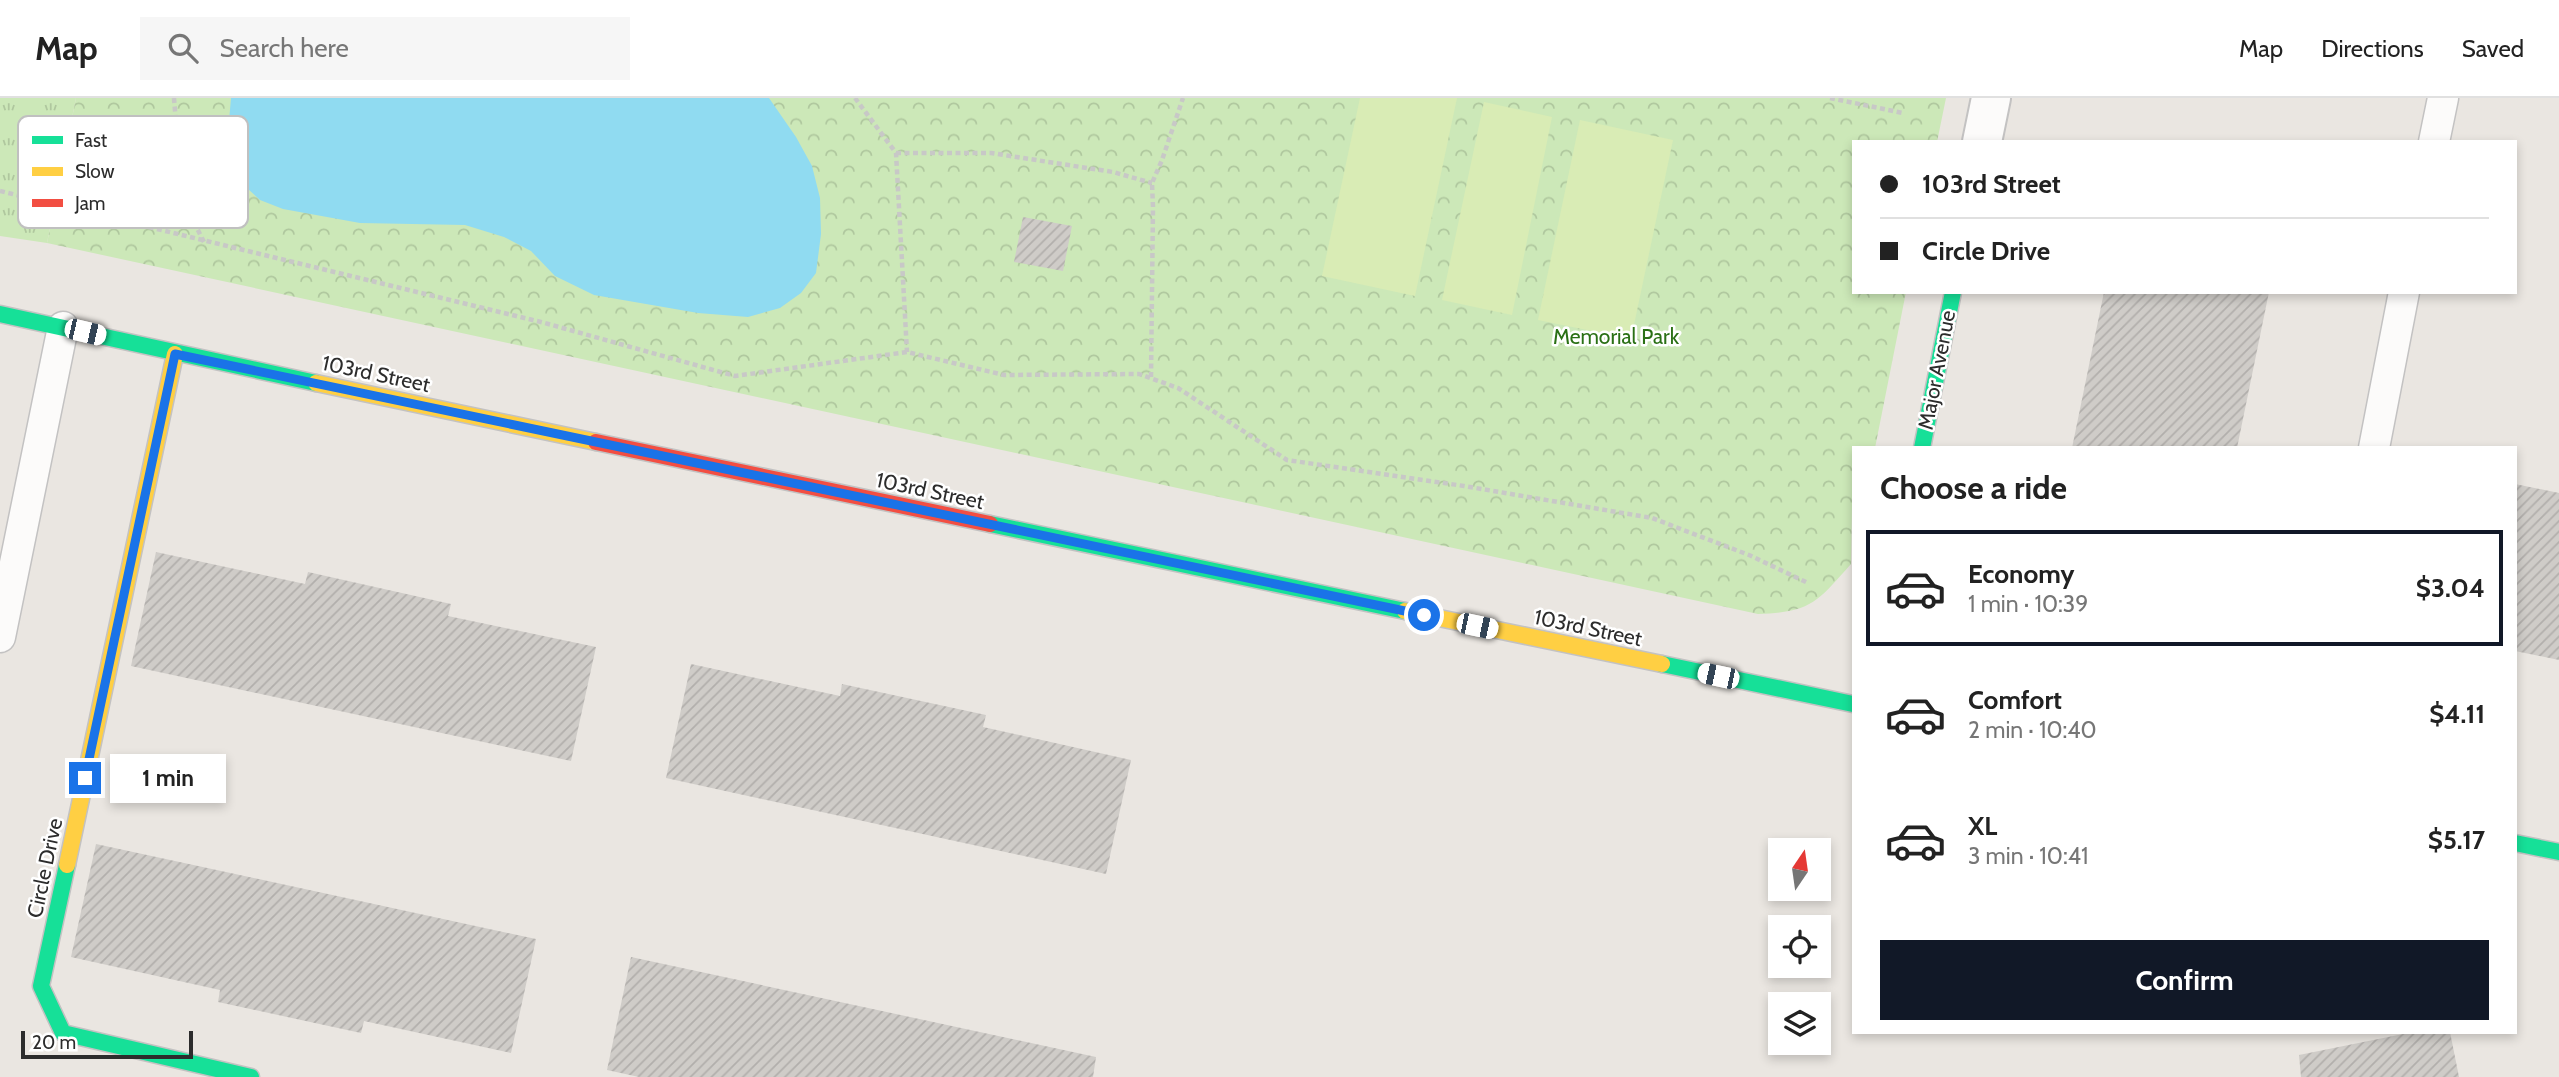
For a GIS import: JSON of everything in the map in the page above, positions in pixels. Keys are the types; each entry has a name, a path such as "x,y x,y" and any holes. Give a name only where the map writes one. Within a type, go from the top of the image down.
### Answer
{"street":[{"path":"1982,140 1991,98"},
{"name":"Major Avenue","path":"1922,446 1953,294"},
{"name":"103rd Street","path":"0,314 175,354 1852,704"},
{"name":"Circle Drive","path":"175,354 41,986 63,1033 251,1077"},
{"path":"2517,843 2559,852"}],"lane":[{"path":"2434,140 2443,98"},
{"path":"2374,446 2404,294"},
{"path":"0,637 63,327"}],"path":[{"path":"174,98 175,116"},
{"path":"855,98 896,153 907,352"},
{"path":"1150,377 1152,183 1183,98"},
{"path":"1830,98 1903,113"},
{"path":"896,153 991,153 1112,172 1152,183"},
{"path":"0,191 18,196"},
{"path":"148,228 541,321 736,376 907,352 1004,375 1139,374 1178,388 1287,460 1652,518 1749,555 1808,583"},
{"path":"197,228 204,242"}],"green space":[{"path":"0,98 76,98 72,116 18,116 18,228 50,228 47,243 0,236"},
{"name":"Memorial Park","path":"76,98 1946,98 1937,140 1852,140 1852,294 1906,294 1875,446 1852,446 1851,564 1830,588 1812,602 1791,611 1758,614 47,243 50,228 248,228 248,116 72,116"},
{"path":"1360,98 1457,98 1415,296 1322,276"},
{"path":"1484,102 1552,117 1512,315 1442,300"},
{"path":"1580,120 1673,140 1631,339 1538,320"}],"water":[{"path":"231,98 769,98 812,166 820,198 821,234 816,273 801,293 780,308 748,317 698,313 594,295 555,276 531,251 504,237 465,225 360,223 283,209 260,200 248,189 248,116 229,116"}],"building":[{"path":"1023,217 1072,226 1063,271 1014,262"},
{"path":"2104,294 2269,294 2237,446 2072,446"},
{"path":"2517,484 2559,493 2559,660 2517,651"},
{"path":"156,552 305,584 308,572 451,604 448,616 596,647 571,761 131,666"},
{"path":"691,664 840,696 842,684 986,715 983,727 1131,760 1106,874 666,778"},
{"path":"96,844 536,939 511,1053 364,1021 361,1033 218,1002 220,990 71,957"},
{"path":"631,957 1096,1057 1093,1077 639,1077 607,1070"},
{"path":"2403,1034 2450,1034 2459,1077 2301,1077 2299,1055"}],"traffic: fast":[{"path":"1922,446 1953,294"},
{"path":"0,314 316,383"},
{"path":"990,524 1405,611"},
{"path":"1662,664 1852,704"},
{"path":"2517,843 2559,852"},
{"path":"67,865 41,986 63,1033 251,1077"}],"traffic: slow":[{"path":"67,865 175,354"},
{"path":"316,383 596,442"},
{"path":"1405,611 1662,664"}],"traffic: jam":[{"path":"596,442 990,524"}],"route":[{"path":"85,778 175,354 1424,615"}]}
